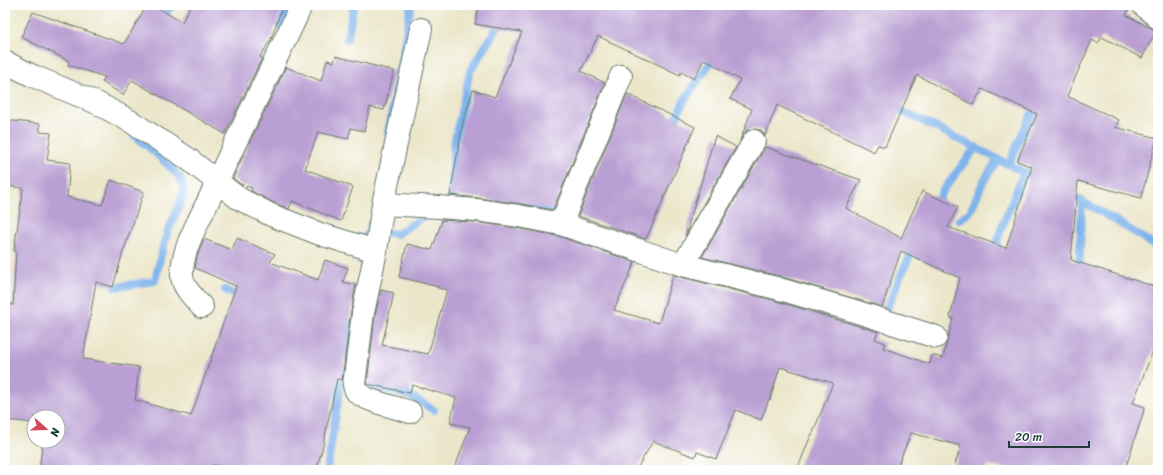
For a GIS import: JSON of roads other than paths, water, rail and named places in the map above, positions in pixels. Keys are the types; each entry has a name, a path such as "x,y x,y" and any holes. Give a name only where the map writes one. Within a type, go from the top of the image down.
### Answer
{"street":[{"path":"202,307 187,290 181,276 183,262 190,241 217,181 301,5"},
{"path":"1143,5 1158,18"},
{"path":"410,412 363,397 356,391 354,385 363,313 376,251 383,204 421,29"},
{"path":"5,62 97,104 130,121 187,158 238,198 271,215 320,234 376,251"},
{"path":"561,224 621,76"},
{"path":"683,265 754,141"},
{"path":"383,204 476,210 561,224 683,265 739,270 848,309 936,337"}],"waterway":[{"path":"161,22 171,5"},
{"path":"281,26 288,5"},
{"path":"347,39 354,5"},
{"path":"388,133 411,5"},
{"path":"457,205 452,199 454,144 470,71 499,25 501,5"},
{"path":"672,128 684,101 716,54"},
{"path":"1009,164 1025,127 1038,103"},
{"path":"892,107 931,125 1039,180"},
{"path":"115,287 155,281 166,237 183,194 182,182 179,177 160,157 134,135"},
{"path":"934,208 942,192 976,147"},
{"path":"959,220 970,212 983,182 998,159"},
{"path":"994,254 1000,232 1024,172"},
{"path":"1068,194 1091,206 1158,248"},
{"path":"1079,273 1082,201"},
{"path":"497,204 516,202 563,213"},
{"path":"381,232 397,234 432,211"},
{"path":"364,271 366,264 351,252 370,231 371,223"},
{"path":"883,319 914,247"},
{"path":"225,290 242,298"},
{"path":"345,355 352,323"},
{"path":"327,470 343,370"},
{"path":"368,385 410,396 434,410"}]}
